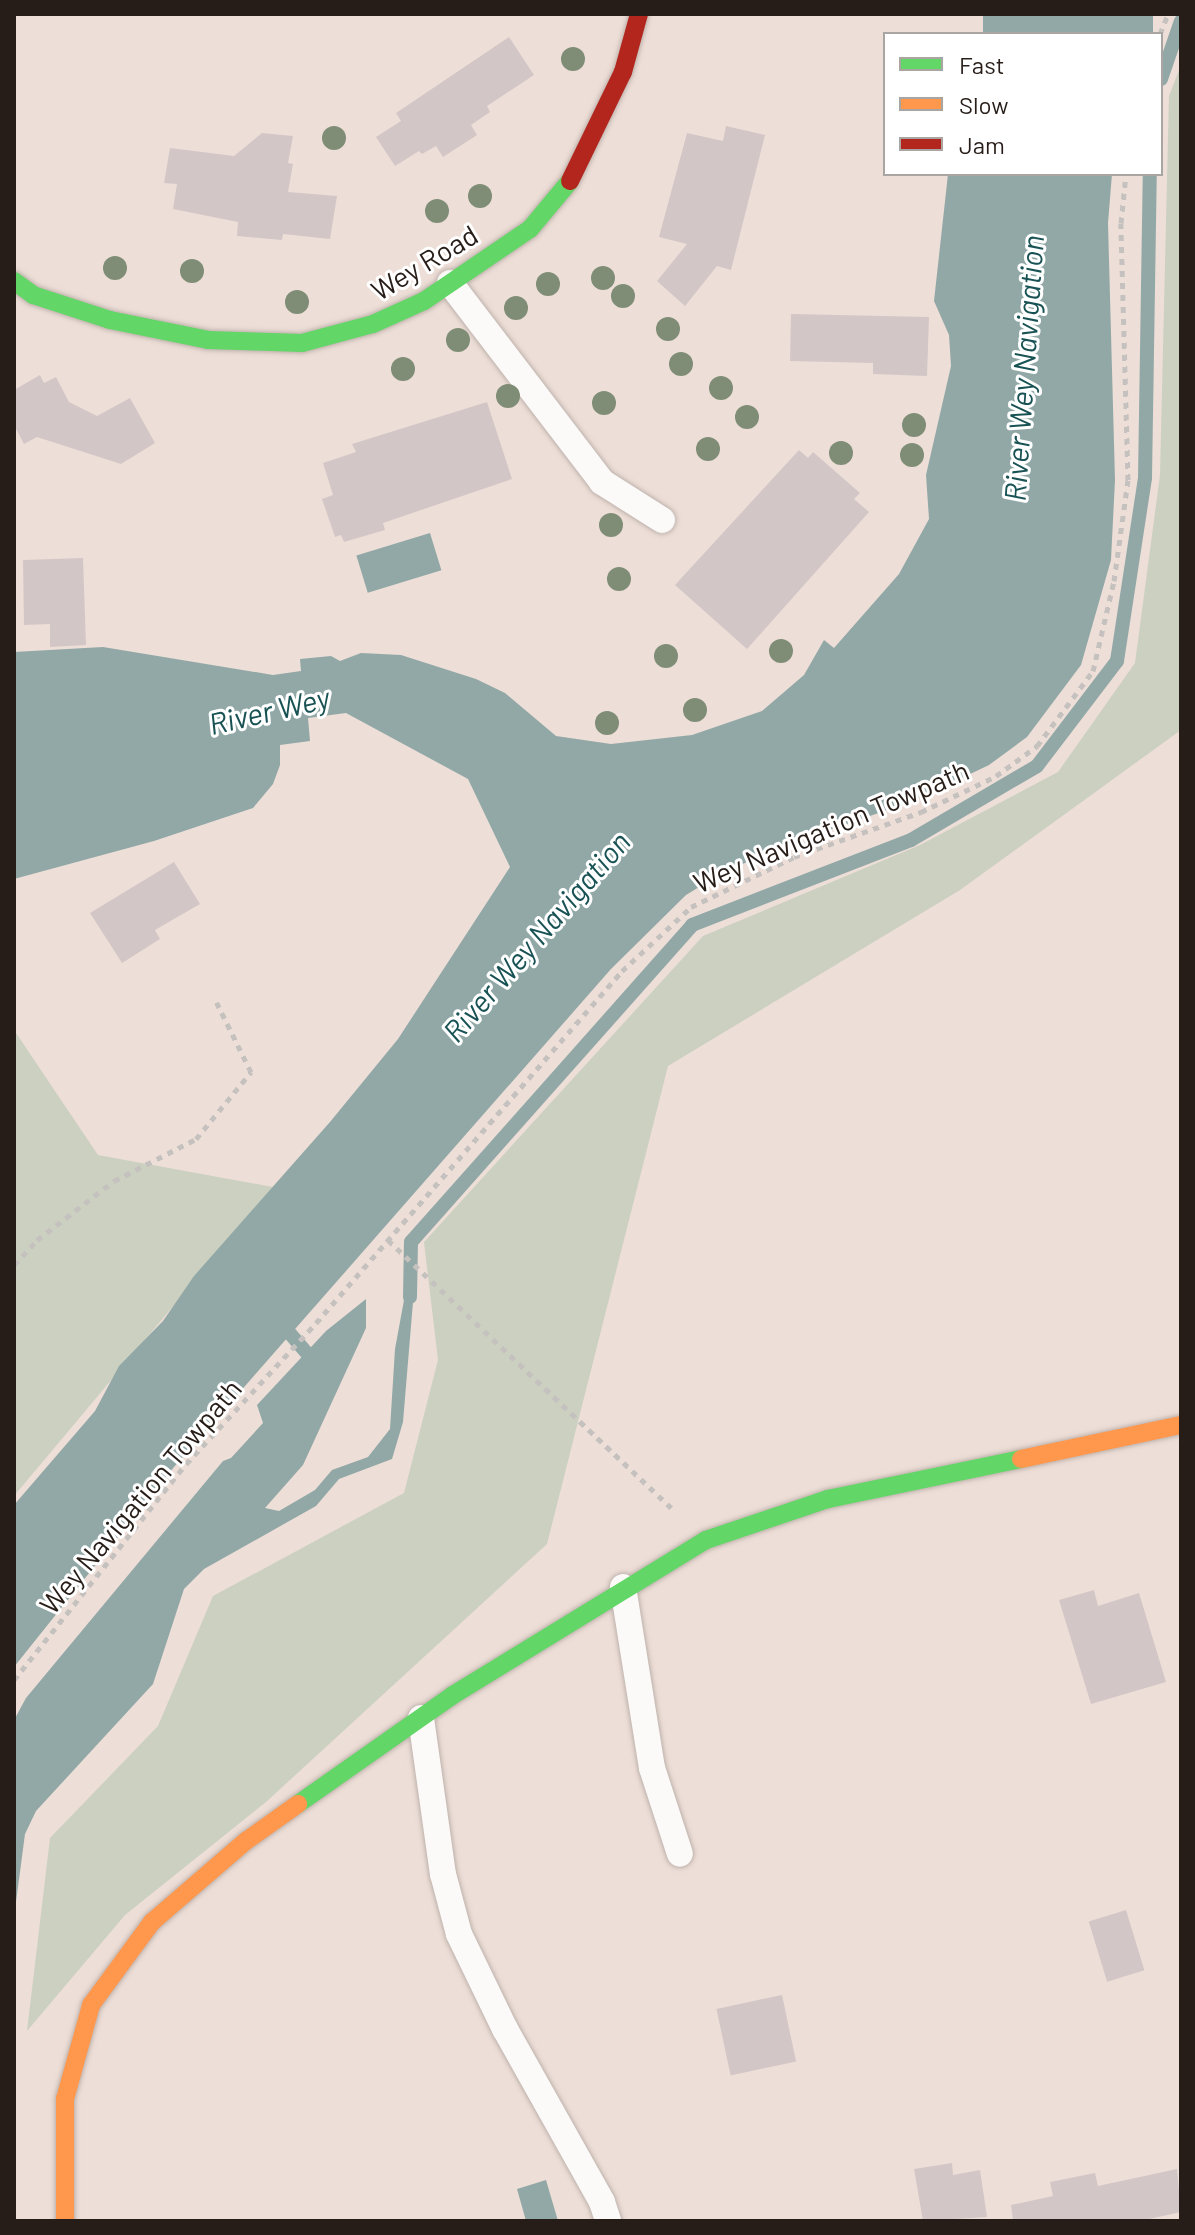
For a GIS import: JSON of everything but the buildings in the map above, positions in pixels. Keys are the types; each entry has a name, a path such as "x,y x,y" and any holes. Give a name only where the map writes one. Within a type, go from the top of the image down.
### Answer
{"street":[{"name":"Wey Road","path":"14,281 33,295 110,320 208,340 302,343 373,324 424,301 530,229 575,175 623,72 639,14"},
{"path":"65,2221 65,2099 91,2005 152,1922 246,1841 421,1718 623,1587 706,1540 828,1499 1181,1425"}],"lane":[{"path":"450,283 602,482 662,520"},
{"path":"623,1587 652,1768 680,1854"},
{"path":"421,1718 443,1874 459,1934 505,2029 602,2202 608,2221"}],"path":[{"name":"Wey Navigation Towpath","path":"14,1680 186,1464 316,1323 622,971 691,907 794,857 921,812 996,776 1037,746 1093,671 1114,581 1128,480 1121,223 1126,176"},
{"path":"14,1265 37,1240 114,1181 196,1139 251,1072 215,999"},
{"path":"388,1240 421,1275 706,1540"}],"green space":[{"path":"1181,65 1181,730 960,890 668,1066 547,1544 266,1802 125,1915 27,2031 50,1838 158,1726 213,1596 404,1493 438,1360 424,1242 703,936 920,845 1058,772 1135,663 1160,475 1169,96"},
{"path":"14,1030 98,1155 273,1187 14,1496"}],"water":[{"path":"983,14 1153,14 1153,32 983,32"},
{"path":"948,176 1112,176 1108,223 1115,480 1111,560 1081,665 1027,737 989,765 916,800 789,844 724,872 686,895 611,969 174,1467 14,1667 14,1505 95,1411 119,1366 163,1321 194,1276 330,1122 398,1039 510,867 468,779 346,713 308,718 310,741 280,745 280,765 273,784 253,808 154,841 14,879 14,652 103,647 273,675 301,671 300,659 331,656 340,661 361,653 401,655 476,679 505,693 556,736 611,744 692,735 762,711 804,675 824,640 834,648 899,574 929,519 926,475 951,366 949,335 934,301"},
{"path":"430,533 441,570 368,593 356,556"},
{"path":"410,1297 413,1302 403,1422 392,1459 339,1479 316,1506 204,1569 184,1589 153,1684 36,1811 25,1834 14,1917 14,1720 26,1698 223,1461 231,1458 263,1423 257,1405 326,1331 366,1299 366,1328 303,1465 265,1508 279,1511 315,1490 332,1470 368,1457 390,1429 395,1349 404,1300"},
{"path":"546,2180 558,2221 526,2221 517,2189"}],"waterway":[{"path":"1163,73 1181,21"},
{"path":"410,1297 411,1242 692,925 911,840 1037,766 1117,661 1145,478 1150,176"},
{"path":"281,1323 317,1365"}],"traffic: fast":[{"path":"14,281 33,295 110,320 208,340 302,343 373,324 424,301 530,229 570,181"},
{"path":"298,1804 453,1695 706,1540 828,1499 1021,1459"}],"traffic: slow":[{"path":"1021,1459 1181,1425"},
{"path":"65,2221 65,2099 91,2005 152,1922 246,1841 298,1804"}],"traffic: jam":[{"path":"570,181 623,72 639,14"}],"water label":[{"name":"River Wey Navigation","path":"1023,368"},
{"name":"River Wey","path":"269,710"},
{"name":"River Wey Navigation","path":"536,936"}]}
